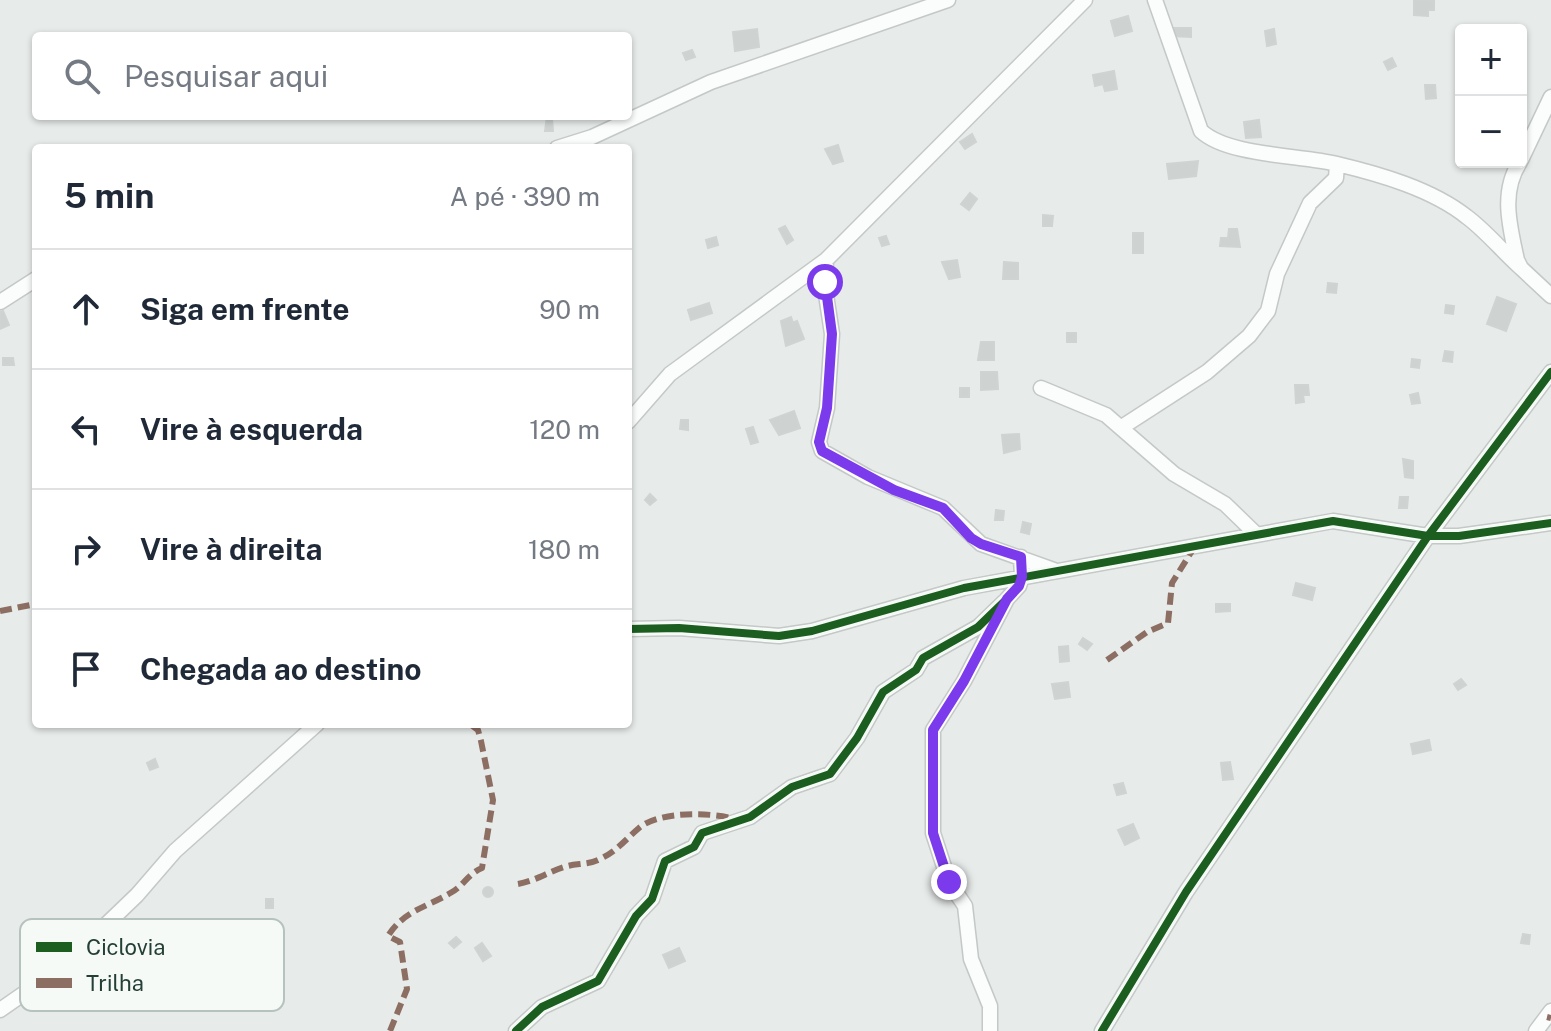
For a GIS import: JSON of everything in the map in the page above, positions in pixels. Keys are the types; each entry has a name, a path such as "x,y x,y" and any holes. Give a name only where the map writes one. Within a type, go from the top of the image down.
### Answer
{"street":[{"path":"632,119 723,78 948,0"},
{"path":"632,417 670,374 826,260 1085,0"},
{"path":"1155,0 1201,131 1208,138 1249,149 1337,164 1399,183 1457,211 1551,296"},
{"path":"1527,147 1551,97"},
{"path":"570,144 630,120"},
{"path":"1122,427 1207,372 1249,336 1268,311 1277,274 1310,203 1336,178 1337,164"},
{"path":"1516,168 1510,177 1507,203 1521,268"},
{"path":"826,260 825,288 832,334 827,408 819,442 822,451 894,490 943,508 971,538 981,544 1059,570"},
{"path":"0,302 32,282"},
{"path":"1102,1031 1186,892 1428,536 1551,372"},
{"path":"1041,388 1106,415 1174,474 1225,504 1256,534"},
{"path":"632,629 694,629 779,636 812,631 964,588 1333,521 1428,536 1459,536 1551,523"},
{"path":"990,1031 990,1006 971,959 965,906 949,882 933,833 933,730 1022,577 1021,557"},
{"path":"516,1031 542,1007 598,981 636,916 652,899 665,861 694,847 702,833 750,817 792,787 830,774 857,738 883,692 916,670 923,658 978,627 1007,599"},
{"path":"112,919 232,796 312,728"},
{"path":"0,1010 20,996"},
{"path":"1536,1031 1551,1011"}],"building":[{"path":"1414,0 1434,1 1434,10 1428,10 1428,16 1414,15"},
{"path":"1128,16 1132,31 1115,36 1111,21"},
{"path":"1170,28 1191,28 1191,37 1170,36"},
{"path":"757,29 759,47 735,51 733,32"},
{"path":"1274,29 1276,44 1267,46 1265,31"},
{"path":"692,50 695,57 686,60 683,53"},
{"path":"1392,58 1396,66 1388,70 1384,62"},
{"path":"1114,71 1117,89 1105,91 1103,84 1095,86 1093,75"},
{"path":"1425,85 1435,85 1436,98 1426,99"},
{"path":"546,120 552,120 553,131 545,131"},
{"path":"1259,120 1261,137 1246,138 1244,122"},
{"path":"972,134 976,142 965,149 960,142"},
{"path":"838,145 843,161 833,164 825,149"},
{"path":"1198,161 1196,176 1169,179 1167,164"},
{"path":"970,193 977,199 969,210 961,204"},
{"path":"1043,215 1053,216 1052,226 1043,226"},
{"path":"785,226 793,240 787,244 779,229"},
{"path":"1229,229 1237,229 1240,247 1220,246 1221,238 1228,238"},
{"path":"1133,233 1143,233 1143,253 1133,253"},
{"path":"886,236 889,244 882,246 879,238"},
{"path":"716,237 718,245 708,248 706,240"},
{"path":"957,260 960,277 949,279 942,262"},
{"path":"1004,262 1018,263 1018,279 1003,279"},
{"path":"1328,283 1337,284 1336,293 1327,292"},
{"path":"1497,297 1516,304 1506,331 1487,324"},
{"path":"709,303 712,313 691,320 688,310"},
{"path":"1446,305 1454,306 1453,314 1445,313"},
{"path":"3,311 9,325 0,329 0,312"},
{"path":"791,317 793,323 797,321 804,339 786,346 781,321"},
{"path":"1067,333 1076,333 1076,342 1067,342"},
{"path":"981,342 994,342 994,360 978,360"},
{"path":"1445,351 1453,352 1452,362 1443,361"},
{"path":"3,358 13,358 14,365 3,365"},
{"path":"1412,359 1420,360 1419,368 1411,367"},
{"path":"981,372 997,372 998,389 981,390"},
{"path":"1295,385 1308,385 1309,395 1303,395 1304,402 1296,403"},
{"path":"960,388 969,388 969,397 960,397"},
{"path":"1418,393 1420,403 1412,404 1410,395"},
{"path":"794,411 800,428 779,435 770,420"},
{"path":"681,420 688,420 688,430 680,429"},
{"path":"753,427 758,442 751,444 746,429"},
{"path":"1019,434 1020,449 1004,453 1002,435"},
{"path":"1403,459 1413,461 1413,478 1405,477"},
{"path":"650,494 656,500 650,505 645,500"},
{"path":"1400,497 1408,497 1407,508 1399,508"},
{"path":"996,510 1004,511 1003,520 995,520"},
{"path":"1023,522 1031,524 1029,534 1021,532"},
{"path":"1296,583 1315,588 1312,600 1293,595"},
{"path":"1216,604 1230,604 1230,611 1216,612"},
{"path":"1083,638 1092,644 1087,650 1079,644"},
{"path":"1068,646 1069,661 1060,662 1059,647"},
{"path":"1461,679 1466,685 1458,690 1454,684"},
{"path":"1068,682 1070,697 1055,699 1052,684"},
{"path":"1429,740 1431,750 1413,754 1411,744"},
{"path":"155,759 158,767 150,770 147,763"},
{"path":"1230,762 1233,779 1223,780 1221,763"},
{"path":"1123,783 1126,793 1117,795 1114,785"},
{"path":"1133,824 1139,838 1125,845 1118,830"},
{"path":"488,887 493,892 488,897 483,892"},
{"path":"266,899 273,899 273,908 266,908"},
{"path":"1523,934 1530,935 1529,944 1521,943"},
{"path":"456,937 461,942 454,948 449,943"},
{"path":"482,943 491,956 483,961 475,948"},
{"path":"679,948 685,961 669,968 663,955"}],"marked path":[{"path":"1107,660 1147,632 1168,623 1172,583 1195,546"},
{"path":"0,611 32,605"},
{"path":"390,1031 407,989 400,942 388,936 401,920 452,892 482,868 493,800 481,741 475,728"},
{"path":"518,884 564,867 600,859 639,828 659,818 699,814 735,819"},
{"path":"1547,1017 1551,1018"}],"cycle path":[{"path":"1102,1031 1186,892 1428,536 1551,372"},
{"path":"632,629 679,628 779,636 812,631 964,588 1333,521 1428,536 1459,536 1551,523"},
{"path":"516,1031 542,1007 598,981 636,916 652,899 665,861 694,847 702,833 750,817 792,787 830,774 857,738 883,692 916,670 923,658 978,627 1007,599"}],"route":[{"path":"825,282 832,334 827,370 827,408 819,442 822,451 894,490 943,508 971,538 981,544 1021,557 1019,586 1007,599 964,681 933,730 933,833 949,882"}]}
